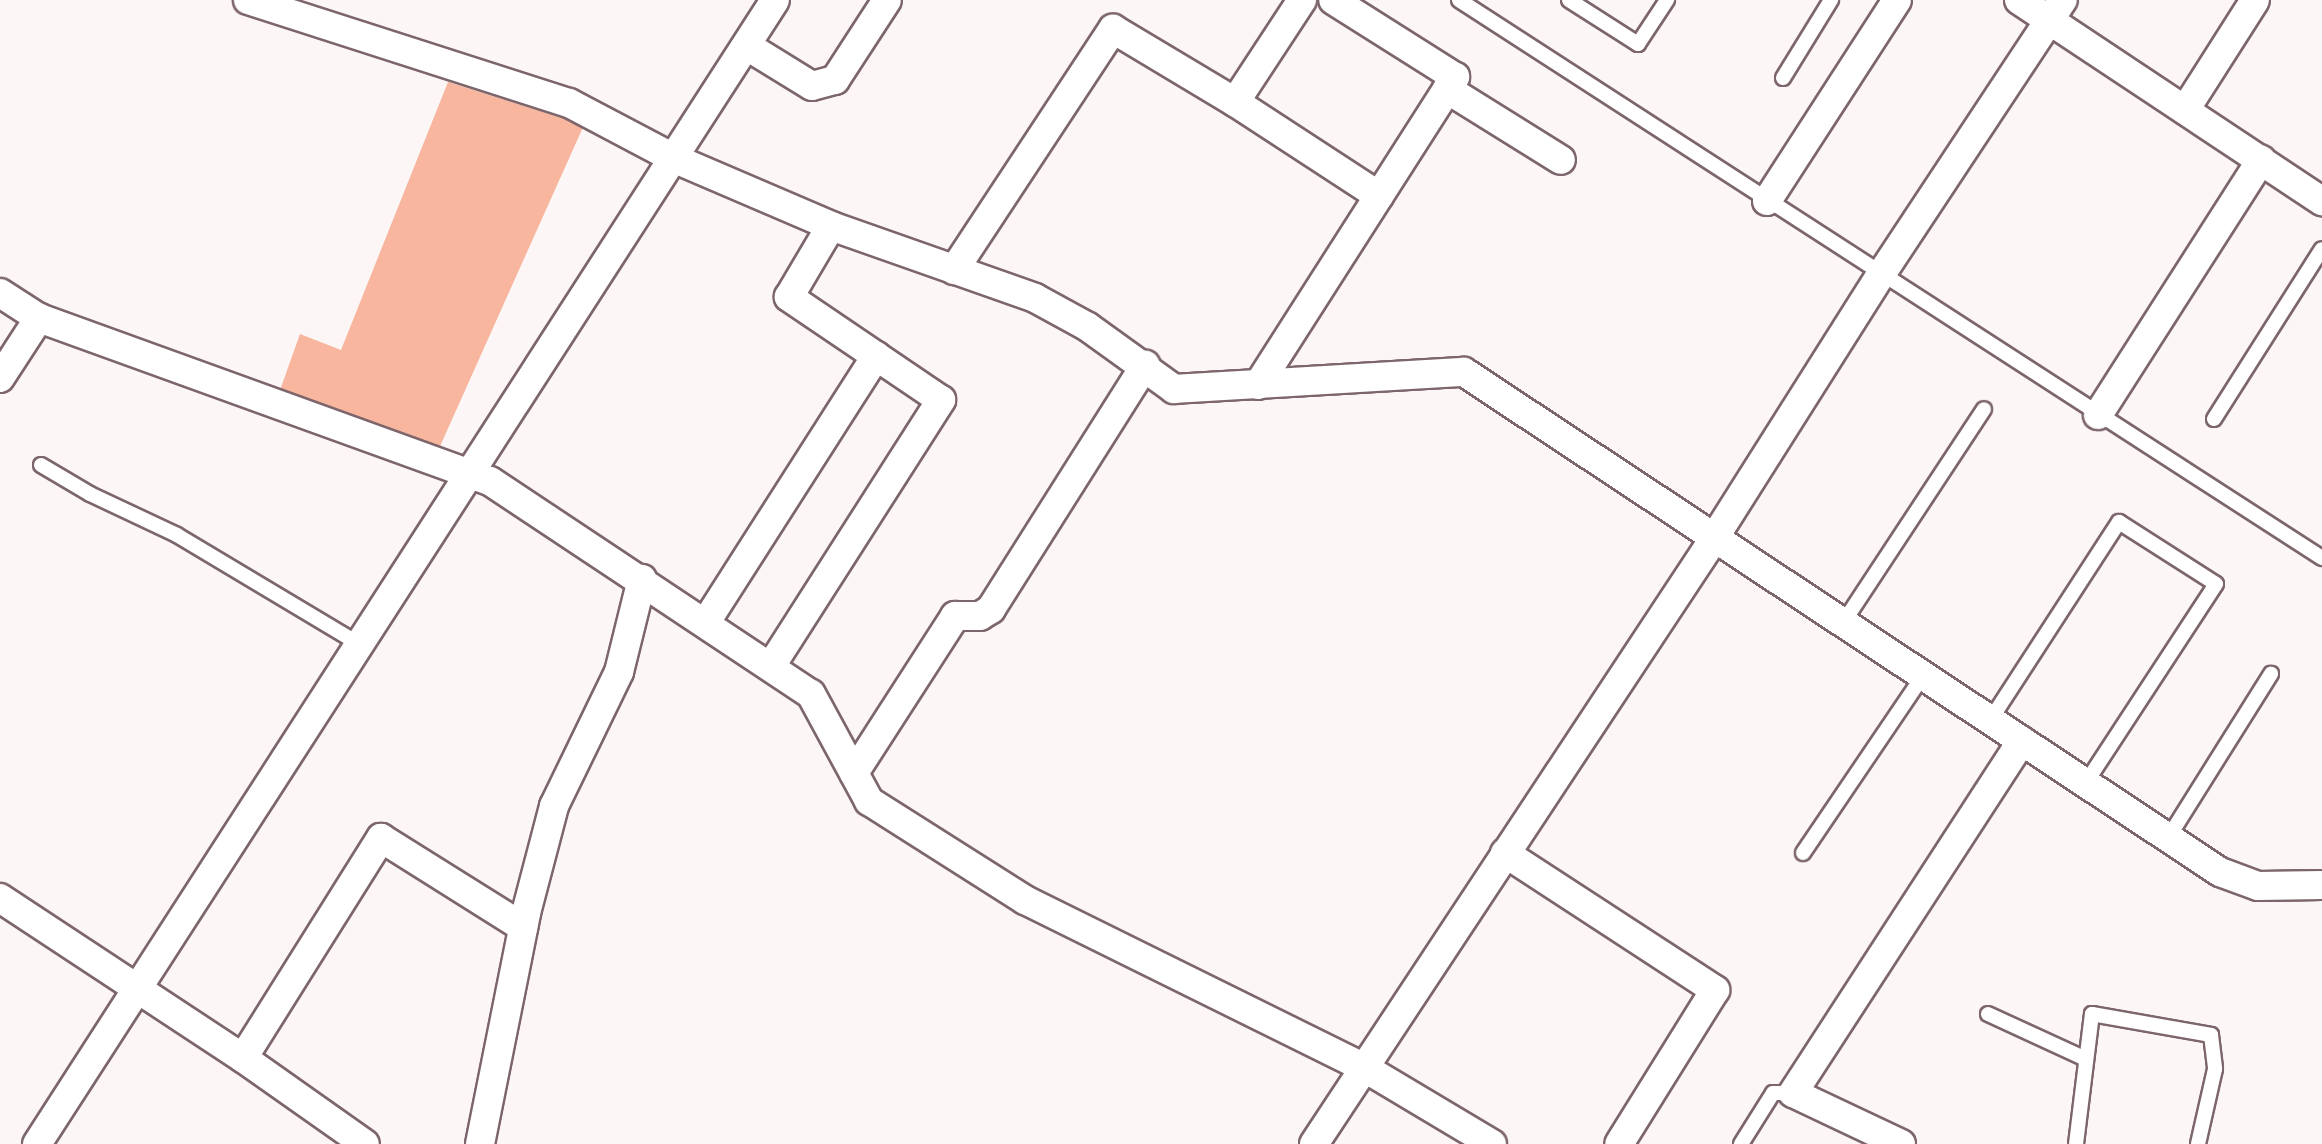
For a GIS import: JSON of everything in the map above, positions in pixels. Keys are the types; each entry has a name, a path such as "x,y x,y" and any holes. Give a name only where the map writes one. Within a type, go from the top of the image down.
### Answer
{"street":[{"path":"248,0 569,103 675,159 831,226 1035,298 1145,365 1174,389 1464,372 1713,540 1924,674 2220,872 2258,886 2322,885"},
{"path":"37,1144 775,0"},
{"path":"747,46 812,86 835,80 887,0"},
{"path":"1235,102 1302,0"},
{"path":"1258,385 1455,77 1333,0"},
{"path":"1767,201 1897,0"},
{"path":"2019,0 2057,10 2185,110 2322,201"},
{"path":"2185,110 2255,0"},
{"path":"1314,1144 1713,540 1880,276 2057,10"},
{"path":"954,270 1113,29 1235,102 1379,196"},
{"path":"1447,89 1561,160"},
{"path":"2098,415 2261,160"},
{"path":"771,666 941,400 789,297 831,226"},
{"path":"0,293 39,318 490,481 811,694 869,801 1025,900 1363,1067 1492,1144"},
{"path":"0,378 39,318"},
{"path":"706,622 876,356"},
{"path":"854,773 955,616 980,616 991,609 1145,365"},
{"path":"480,1144 523,927 554,806 619,672 642,579"},
{"path":"1901,1144 1793,1093 2022,741"},
{"path":"243,1058 381,838 523,927"},
{"path":"1505,853 1715,990 1619,1144"},
{"path":"2,904 243,1058 365,1144"}],"lane":[{"path":"1459,0 1880,276 2322,558"},
{"path":"1569,0 1638,44 1667,0"},
{"path":"1783,78 1831,0"},
{"path":"2214,419 2322,249"},
{"path":"1843,623 1984,409"},
{"path":"41,465 90,494 177,535 361,645"},
{"path":"1991,719 2119,522 2216,584 2086,783"},
{"path":"1803,853 1924,674"},
{"path":"2168,838 2271,674"},
{"path":"1988,1014 2086,1059"},
{"path":"2076,1144 2092,1014 2211,1035 2215,1069 2198,1144"},
{"path":"1741,1144 1773,1093 1793,1093"}],"shaded area":[{"path":"448,82 584,125 437,453 279,393 300,334 341,350"}]}
